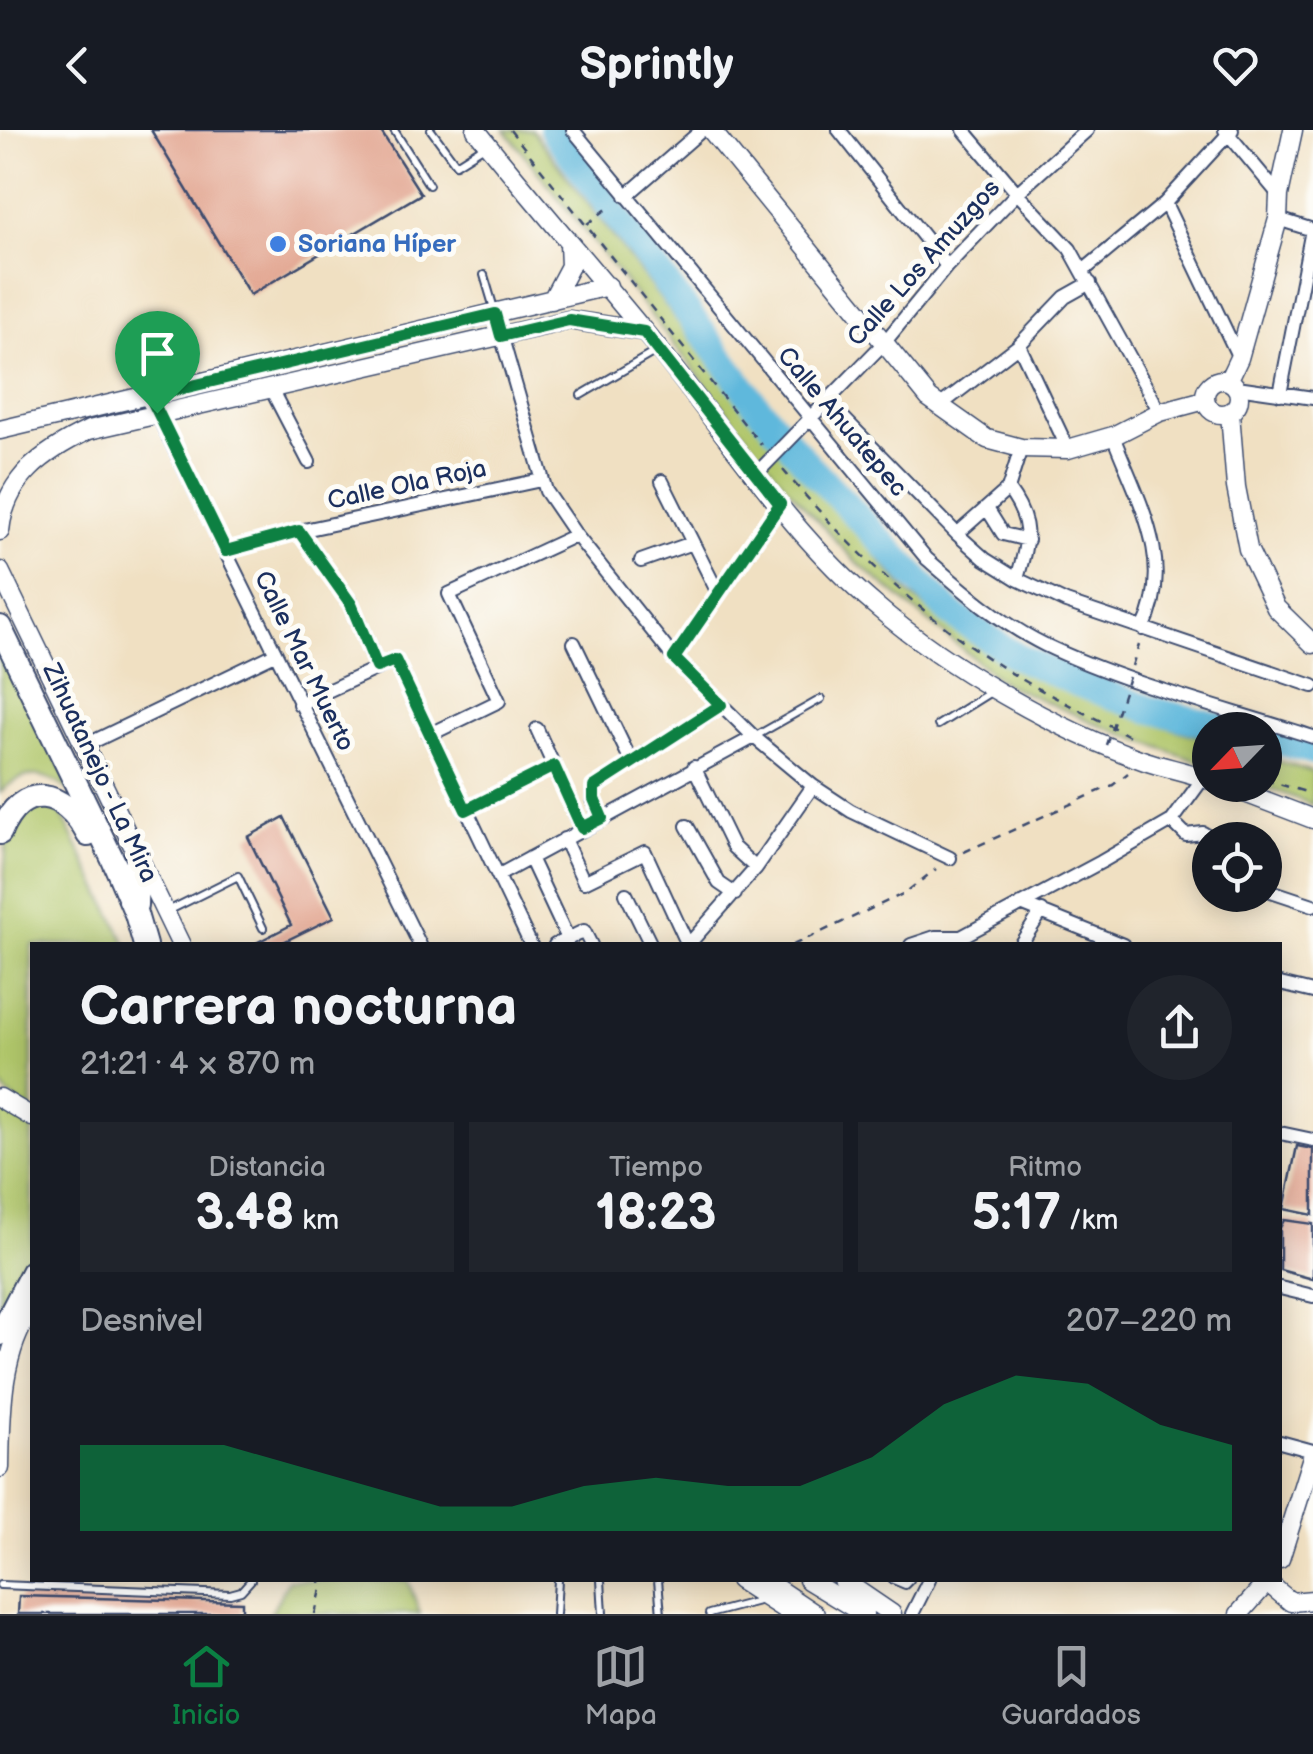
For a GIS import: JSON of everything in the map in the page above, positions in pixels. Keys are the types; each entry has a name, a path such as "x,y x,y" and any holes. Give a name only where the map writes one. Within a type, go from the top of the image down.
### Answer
{"highway":[{"name":"Zihuatanejo - La Mira","path":"0,628 136,914 143,942"},
{"path":"0,833 10,814 30,798 49,796 67,806 82,824 142,942"},
{"path":"136,914 138,856"},
{"path":"0,1334 30,1276"}],"street":[{"name":"Calle Ahuatepec","path":"573,130 927,559 985,608 1046,645 1313,738"},
{"path":"626,196 702,130"},
{"path":"711,130 938,407 988,439 1022,448 1068,449 1113,436 1160,412 1205,400"},
{"path":"840,130 946,266"},
{"path":"964,130 1070,249 1160,412"},
{"name":"Calle Los Amuzgos","path":"756,474 884,343 946,266 1087,130"},
{"path":"1293,130 1279,195 1278,219 1232,384 1239,402 1230,413 1236,488 1248,549 1276,608 1313,644"},
{"path":"938,407 1019,345 1064,297 1164,204 1228,131 1279,195"},
{"path":"482,137 608,286 780,504 876,607 995,689 1106,745 1192,774"},
{"path":"1164,204 1239,358"},
{"path":"1278,219 1313,230 1280,394"},
{"path":"552,300 570,266 569,243"},
{"path":"0,531 6,489 32,464 60,443 153,404 608,286"},
{"path":"495,314 541,480 576,535 674,658 754,737 813,786 851,811 950,858"},
{"path":"0,430 270,387 569,320 644,332"},
{"path":"1019,345 1068,449"},
{"path":"1230,413 1214,412 1205,400 1214,382 1313,398"},
{"path":"270,387 310,462"},
{"path":"826,400 957,534 1017,579 1066,602 1313,686"},
{"name":"Calle Mar Muerto","path":"153,404 418,942"},
{"path":"1113,436 1151,536 1159,572 1154,602 1143,629"},
{"path":"957,534 1008,489 1022,448"},
{"name":"Calle Ola Roja","path":"226,551 299,531 541,480"},
{"path":"662,481 718,593"},
{"path":"1008,489 1020,505 1028,540 1017,579"},
{"path":"674,658 780,504"},
{"path":"988,510 1004,534 1028,540"},
{"path":"299,531 351,604 377,667"},
{"path":"429,735 499,701 449,594 576,535"},
{"path":"641,561 692,543"},
{"path":"0,571 179,942"},
{"path":"574,643 631,761"},
{"path":"84,746 275,654"},
{"path":"299,704 395,660 530,942"},
{"path":"602,818 594,787 721,705"},
{"path":"537,728 582,828"},
{"path":"498,874 754,737"},
{"path":"466,810 554,766"},
{"path":"694,768 733,846 756,868"},
{"path":"691,942 756,868 813,786"},
{"path":"920,942 935,937 961,937 1172,820 1192,797"},
{"path":"1268,802 1313,819"},
{"path":"1172,820 1186,834 1192,834"},
{"path":"688,826 718,884 735,894"},
{"path":"564,839 584,882 645,852 687,942"},
{"path":"530,858 568,939"},
{"path":"626,894 650,942"},
{"path":"1282,895 1313,905"},
{"path":"1021,904 1116,942"},
{"path":"1022,942 1042,912"},
{"path":"562,942 584,931 590,942"},
{"path":"1282,984 1313,992"},
{"path":"0,1098 30,1115"},
{"path":"1282,1133 1313,1140"},
{"path":"1282,1288 1313,1296"},
{"path":"0,1468 6,1368 21,1325 30,1312"},
{"path":"1282,1443 1313,1452 1282,1553"},
{"path":"912,1614 928,1582"},
{"path":"1240,1614 1268,1582 1291,1602 1313,1600"},
{"path":"838,1585 864,1614"},
{"path":"838,1585 892,1614"},
{"path":"766,1589 792,1614"},
{"path":"766,1589 815,1614"}],"lane":[{"path":"394,130 429,185"},
{"path":"432,130 456,164 482,137"},
{"path":"484,274 495,314"},
{"path":"581,395 659,350"},
{"path":"938,725 995,689"},
{"path":"754,737 821,700"},
{"path":"165,912 238,876 263,928"},
{"path":"0,1585 230,1594 241,1592 249,1582"},
{"path":"556,1614 558,1582"},
{"path":"602,1582 604,1614"},
{"path":"658,1582 661,1614"},
{"path":"709,1614 766,1589"}],"path":[{"path":"510,130 830,524 960,639 1004,668 1138,740"},
{"path":"587,224 626,196"},
{"path":"1106,745 1143,629"},
{"path":"800,942 905,894 950,858 1113,785 1144,760"},
{"path":"1282,785 1313,794"},
{"path":"316,1614 320,1582"}],"green space":[{"path":"505,130 532,130 724,382 909,594 978,647 1148,721 1192,734 1192,759 1005,684 856,562 785,485"},
{"path":"0,644 76,797 57,782 38,776 19,779 0,793"},
{"path":"1282,762 1313,772 1313,805 1282,793"},
{"path":"33,802 61,813 126,942 30,942 30,1111 0,1084 0,940 7,832"},
{"path":"0,1105 30,1122 30,1262 0,1314"},
{"path":"288,1582 409,1582 420,1614 270,1614"}],"building":[{"name":"Soriana Híper","path":"151,130 380,130 421,194 250,295"},
{"path":"284,817 334,917 283,942 258,942 291,925 248,837"},
{"path":"1297,1146 1313,1149 1313,1215 1284,1209"},
{"path":"1284,1220 1313,1224 1313,1279 1282,1271"},
{"path":"19,1596 242,1602 242,1614 18,1614"}],"waterway":[{"path":"553,130 756,405 950,613 1016,656 1148,709 1192,720"},
{"path":"1282,743 1313,751"}],"place":[{"name":"Soriana Híper","path":"278,244"}],"route":[{"path":"495,314 501,336 569,320 613,324 644,332 780,504 674,658 721,705 594,787 592,792 602,818 582,828 554,766 466,810 395,660 377,667 351,604 299,531 226,551 157,413 150,396 495,314"}]}
